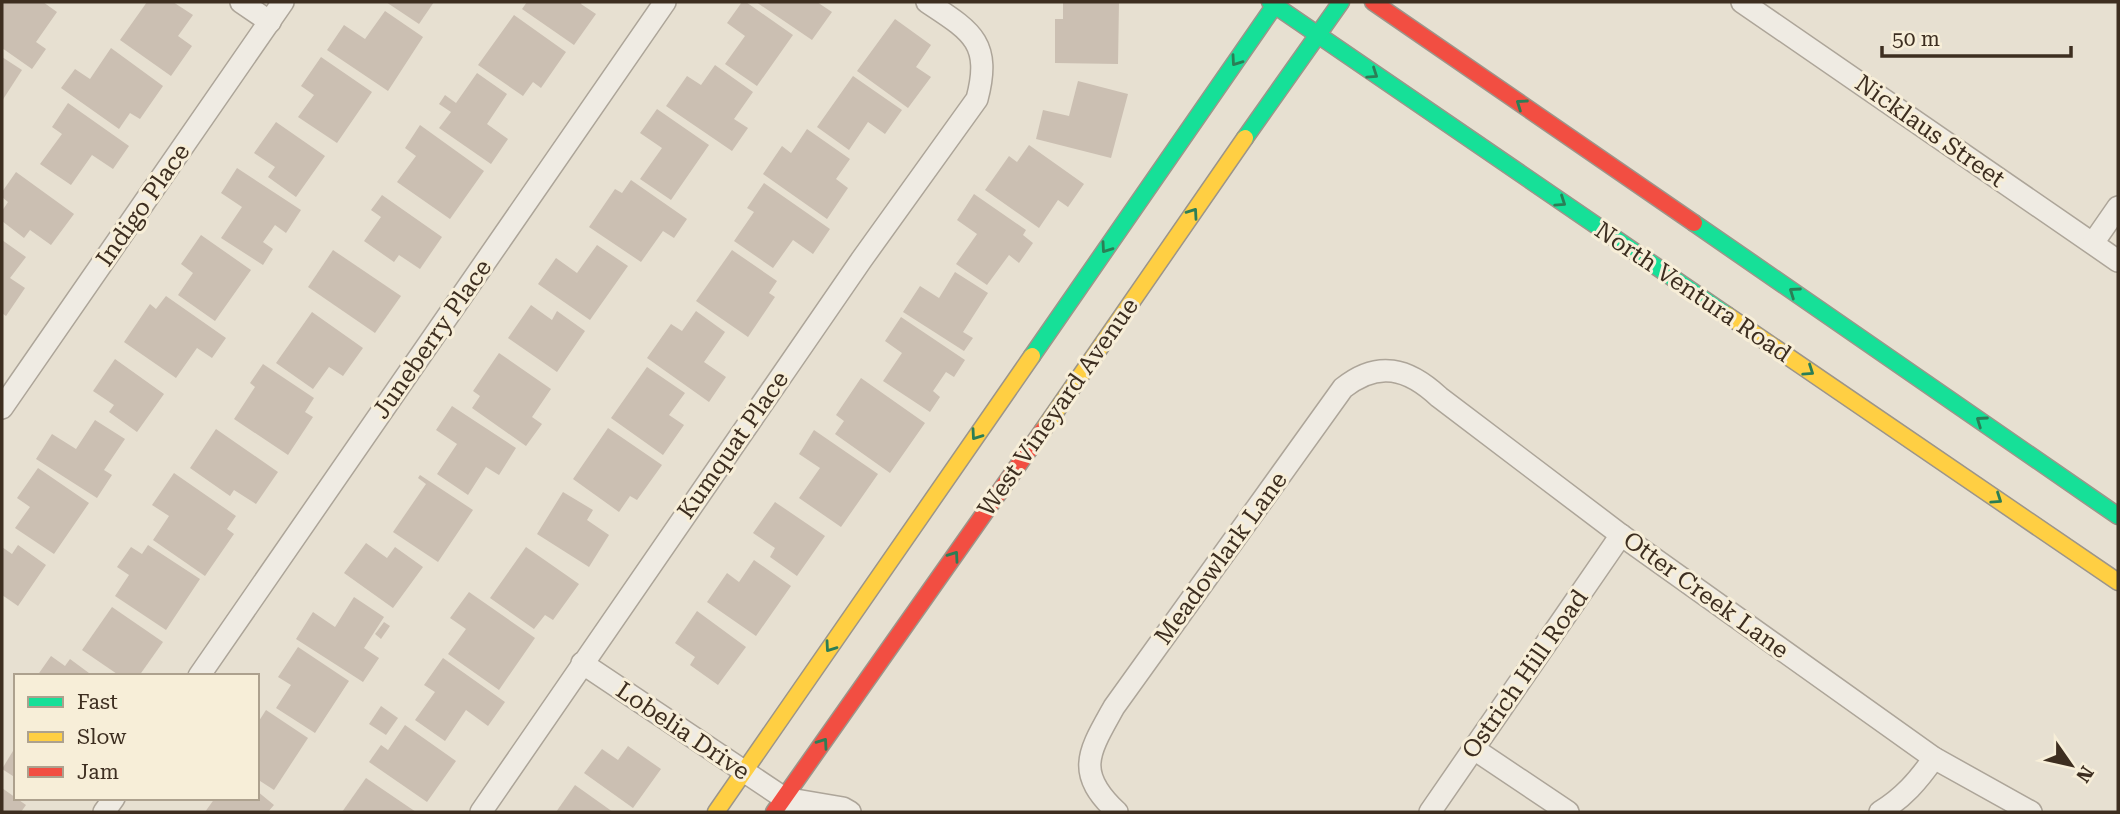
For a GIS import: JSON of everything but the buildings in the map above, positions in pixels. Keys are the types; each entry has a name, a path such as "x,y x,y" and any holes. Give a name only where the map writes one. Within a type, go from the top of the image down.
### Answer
{"main road":[{"name":"West Vineyard Avenue","path":"784,808 1341,2"},
{"path":"1373,2 2118,516"},
{"name":"West Vineyard Avenue","path":"716,812 1274,3"},
{"name":"North Ventura Road","path":"1274,3 2118,582"}],"street":[{"path":"241,2 270,22"},
{"name":"Indigo Place","path":"2,408 284,2"},
{"name":"Juneberry Place","path":"200,674 665,2"},
{"name":"Kumquat Place","path":"481,812 862,259 977,99 983,78 982,59 973,36 960,23 927,2"},
{"name":"Nicklaus Street","path":"1742,2 2118,261"},
{"path":"2093,243 2118,206"},
{"name":"Meadowlark Lane","path":"1117,812 1102,799 1090,777 1088,764 1097,736 1114,707 1343,388 1356,377 1379,370 1389,371"},
{"name":"Otter Creek Lane","path":"1389,371 1404,373 1424,383 1621,535 1934,758 2031,812"},
{"name":"Ostrich Hill Road","path":"1430,812 1621,535"},
{"name":"Lobelia Drive","path":"582,663 744,771 784,808 843,808 850,812"},
{"path":"1474,749 1568,812"},
{"path":"1880,812 1898,801 1916,783 1934,758"}],"traffic: fast":[{"path":"1270,2 1727,315"},
{"path":"1032,356 1277,2"},
{"path":"1245,138 1341,2"},
{"path":"1694,223 2118,516"}],"traffic: slow":[{"path":"1043,430 1245,138"},
{"path":"1727,315 2118,582"},
{"path":"716,812 1032,356"}],"traffic: jam":[{"path":"1373,2 1694,223"},
{"path":"774,812 1043,430"}]}
